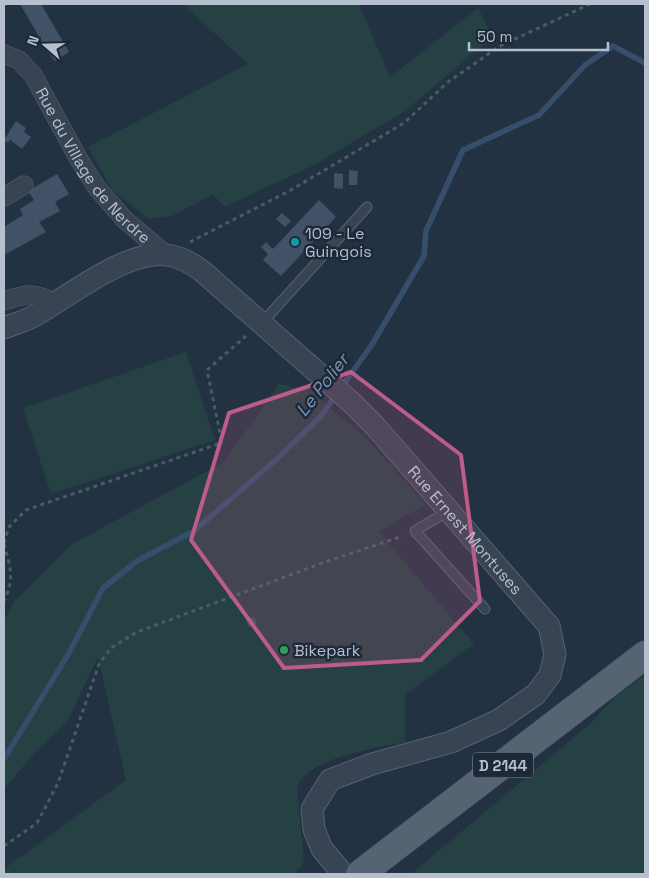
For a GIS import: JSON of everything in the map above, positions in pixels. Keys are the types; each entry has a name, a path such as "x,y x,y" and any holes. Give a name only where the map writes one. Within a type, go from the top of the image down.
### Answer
{"main road":[{"name":"D 2144","path":"360,874 645,655"}],"street":[{"name":"Rue du Village de Nerdre","path":"4,54 19,60 33,75 78,158 97,188 124,219 165,254"},
{"path":"4,197 24,185"},
{"name":"Rue Ernest Montuses","path":"4,328 34,316 103,273 143,256 165,254 184,259 202,270 352,404 548,626 555,654 550,675 536,694 499,720 451,742 372,764 330,780 312,809 314,829 322,849 343,874"},
{"path":"4,301 26,294 38,294 55,303"}],"lane":[{"path":"262,324 367,207"},
{"path":"448,511 415,532 485,610"}],"path":[{"path":"165,254 291,190 404,123 448,82 500,46 590,4"},
{"path":"4,601 10,587 11,572 4,544 9,527 26,510 218,444 220,438 207,370 262,324"},
{"path":"4,846 37,823 58,783 99,664 111,648 138,632 325,562 415,532"}],"highlighted area":[{"path":"351,372 461,455 480,601 421,660 284,668 191,540 229,413"}],"green space":[{"path":"183,4 359,4 390,77 478,8 492,37 404,112 312,166 224,207 213,194 172,216 148,219 112,190 88,147 248,64"},
{"path":"186,352 215,440 51,494 23,408"},
{"name":"Bikepark","path":"279,384 309,390 364,436 426,504 379,532 474,644 405,695 405,742 361,751 329,761 315,768 304,777 297,787 304,862 294,874 4,874 4,869 126,780 98,657 67,722 37,750 4,789 4,620 14,602 72,544 224,462"},
{"path":"645,675 645,874 411,874 591,723 616,696"}],"building":[{"path":"20,4 41,4 69,52 55,61"},
{"path":"16,121 26,128 24,132 31,137 22,149 10,140 8,143 4,140"},
{"path":"349,170 358,171 357,185 349,185"},
{"path":"334,173 343,174 343,189 334,188"},
{"path":"57,174 69,194 55,202 60,211 39,222 46,232 4,255 4,227 23,215 20,209 34,200 28,191"},
{"path":"319,200 336,217 281,276 263,260 268,254 261,247 266,242 273,249"},
{"path":"282,213 291,221 285,227 276,219"},
{"path":"254,617 257,624 249,627 246,620"}],"waterway":[{"name":"Le Polier","path":"4,759 69,653 103,588 137,561 194,531 278,458 321,416 373,343 424,256 426,231 463,150 539,115 585,65 613,46 645,63"}],"place":[{"name":"109 - Le Guingois","path":"295,242"},
{"name":"Bikepark","path":"284,650"}]}
